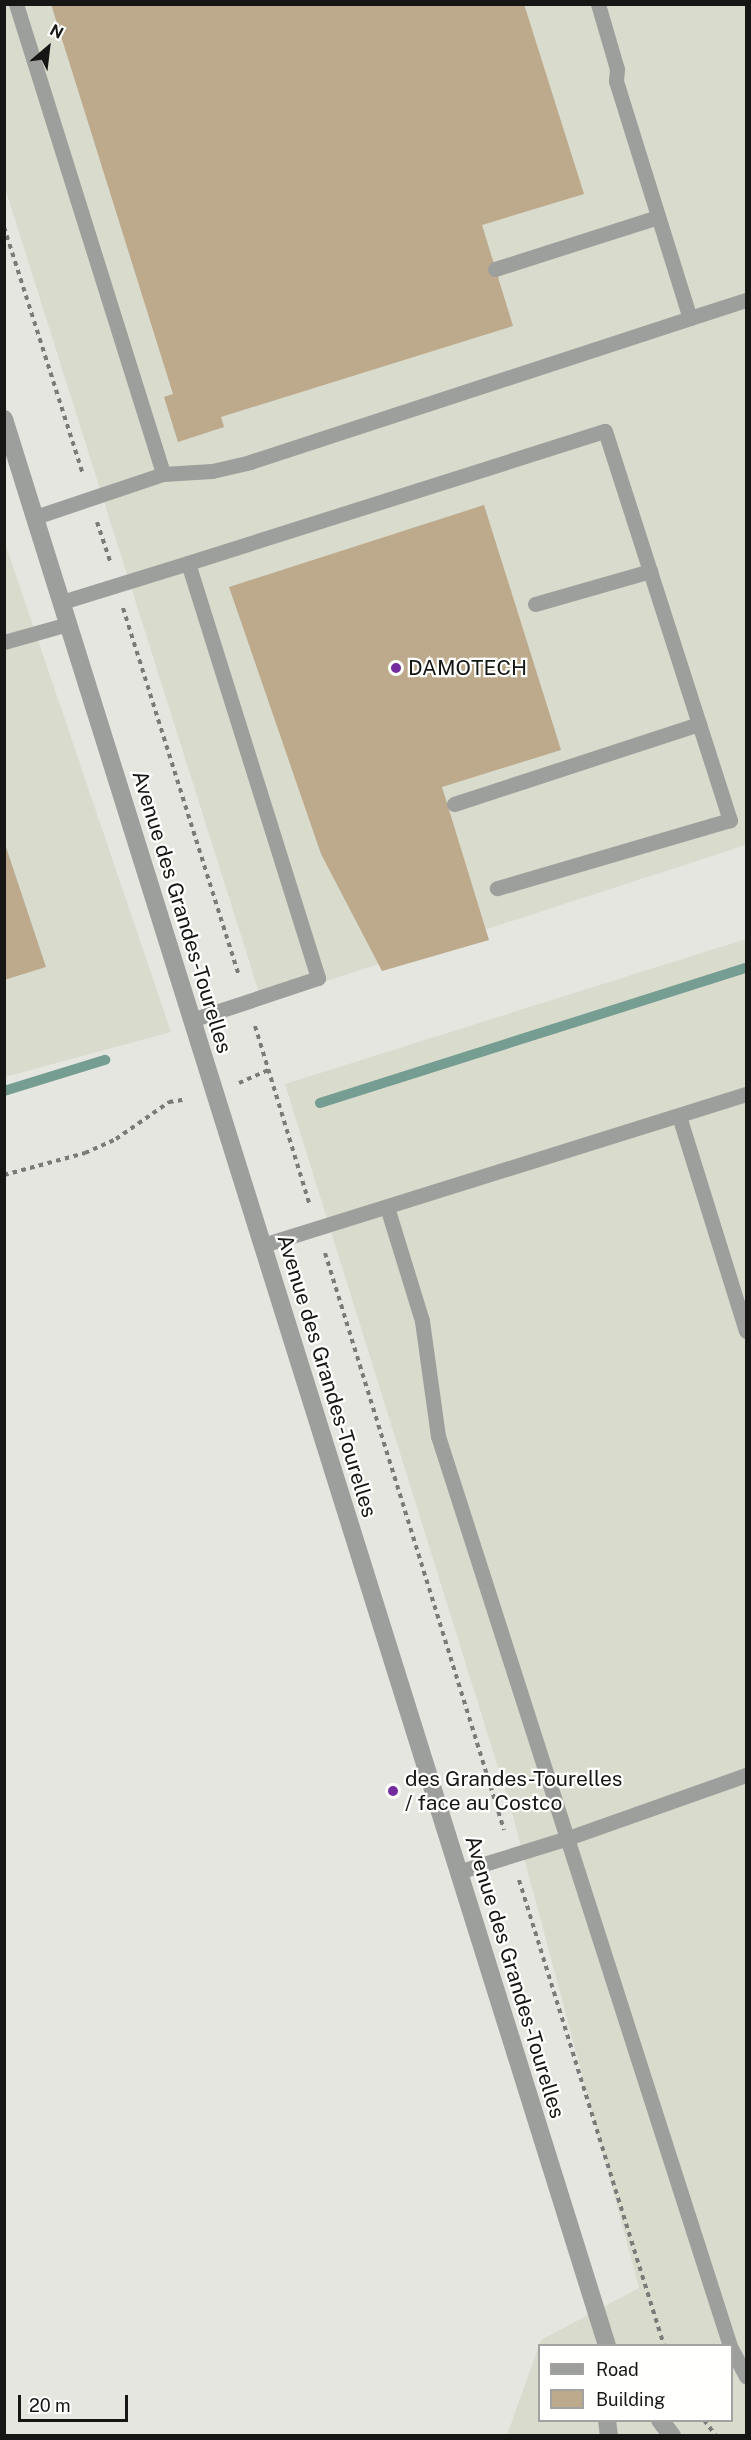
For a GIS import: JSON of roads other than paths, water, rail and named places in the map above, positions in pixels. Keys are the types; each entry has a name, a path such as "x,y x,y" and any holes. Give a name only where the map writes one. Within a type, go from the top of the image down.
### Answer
{"street":[{"name":"Avenue des Grandes-Tourelles","path":"4,419 606,2344"},
{"path":"661,2422 672,2436"}],"lane":[{"path":"16,4 163,474"},
{"path":"598,4 617,69 616,81 690,318"},
{"path":"495,269 658,217"},
{"path":"35,517 163,474 212,471 250,462 747,300"},
{"path":"62,602 605,431 730,820 498,888"},
{"path":"188,563 318,978 192,1020"},
{"path":"535,604 650,571"},
{"path":"4,642 68,624"},
{"path":"453,804 699,724"},
{"path":"263,1245 747,1094"},
{"path":"679,1116 747,1331"},
{"path":"387,1207 422,1321 438,1436 729,2344"},
{"path":"458,1872 568,1838 747,1775"},
{"path":"733,2352 747,2376"}],"waterway":[{"path":"320,1103 746,968"},
{"path":"4,1091 105,1060"}],"place":[{"name":"DAMOTECH","path":"396,668"},
{"name":"des Grandes-Tourelles / face au Costco","path":"393,1791"}]}
